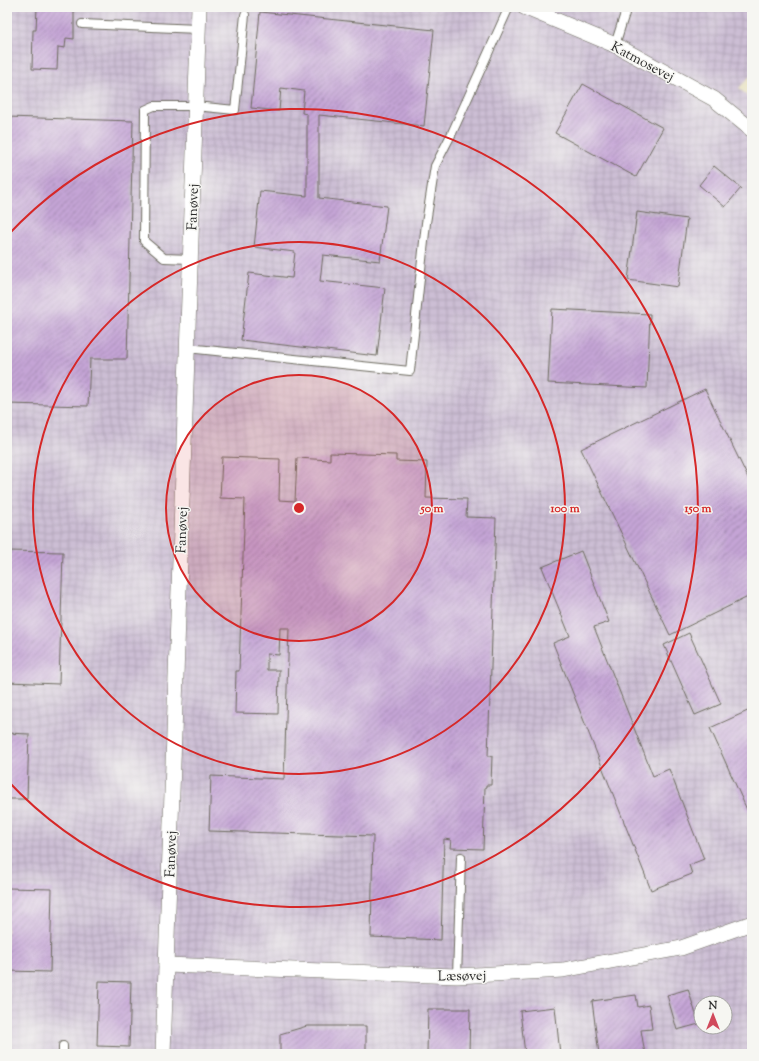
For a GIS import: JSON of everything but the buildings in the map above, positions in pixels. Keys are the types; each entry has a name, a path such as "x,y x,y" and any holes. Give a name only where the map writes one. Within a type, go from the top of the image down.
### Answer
{"street":[{"name":"Fanøvej","path":"164,1054 199,7"},
{"name":"Katmosevej","path":"524,7 615,45 714,99 752,130"},
{"name":"Læsøvej","path":"166,965 457,976 563,970 681,948 752,923"}],"lane":[{"path":"187,348 410,371 426,223 435,166 452,133 509,7"},
{"path":"615,45 627,7"},
{"path":"190,259 164,258 144,241 145,110 154,106 195,106 236,110 246,15"},
{"path":"82,24 198,29"},
{"path":"457,976 460,857"}],"shaded area":[{"path":"7,7 752,7 752,74 739,88 752,101 752,1054 7,1054"}]}
